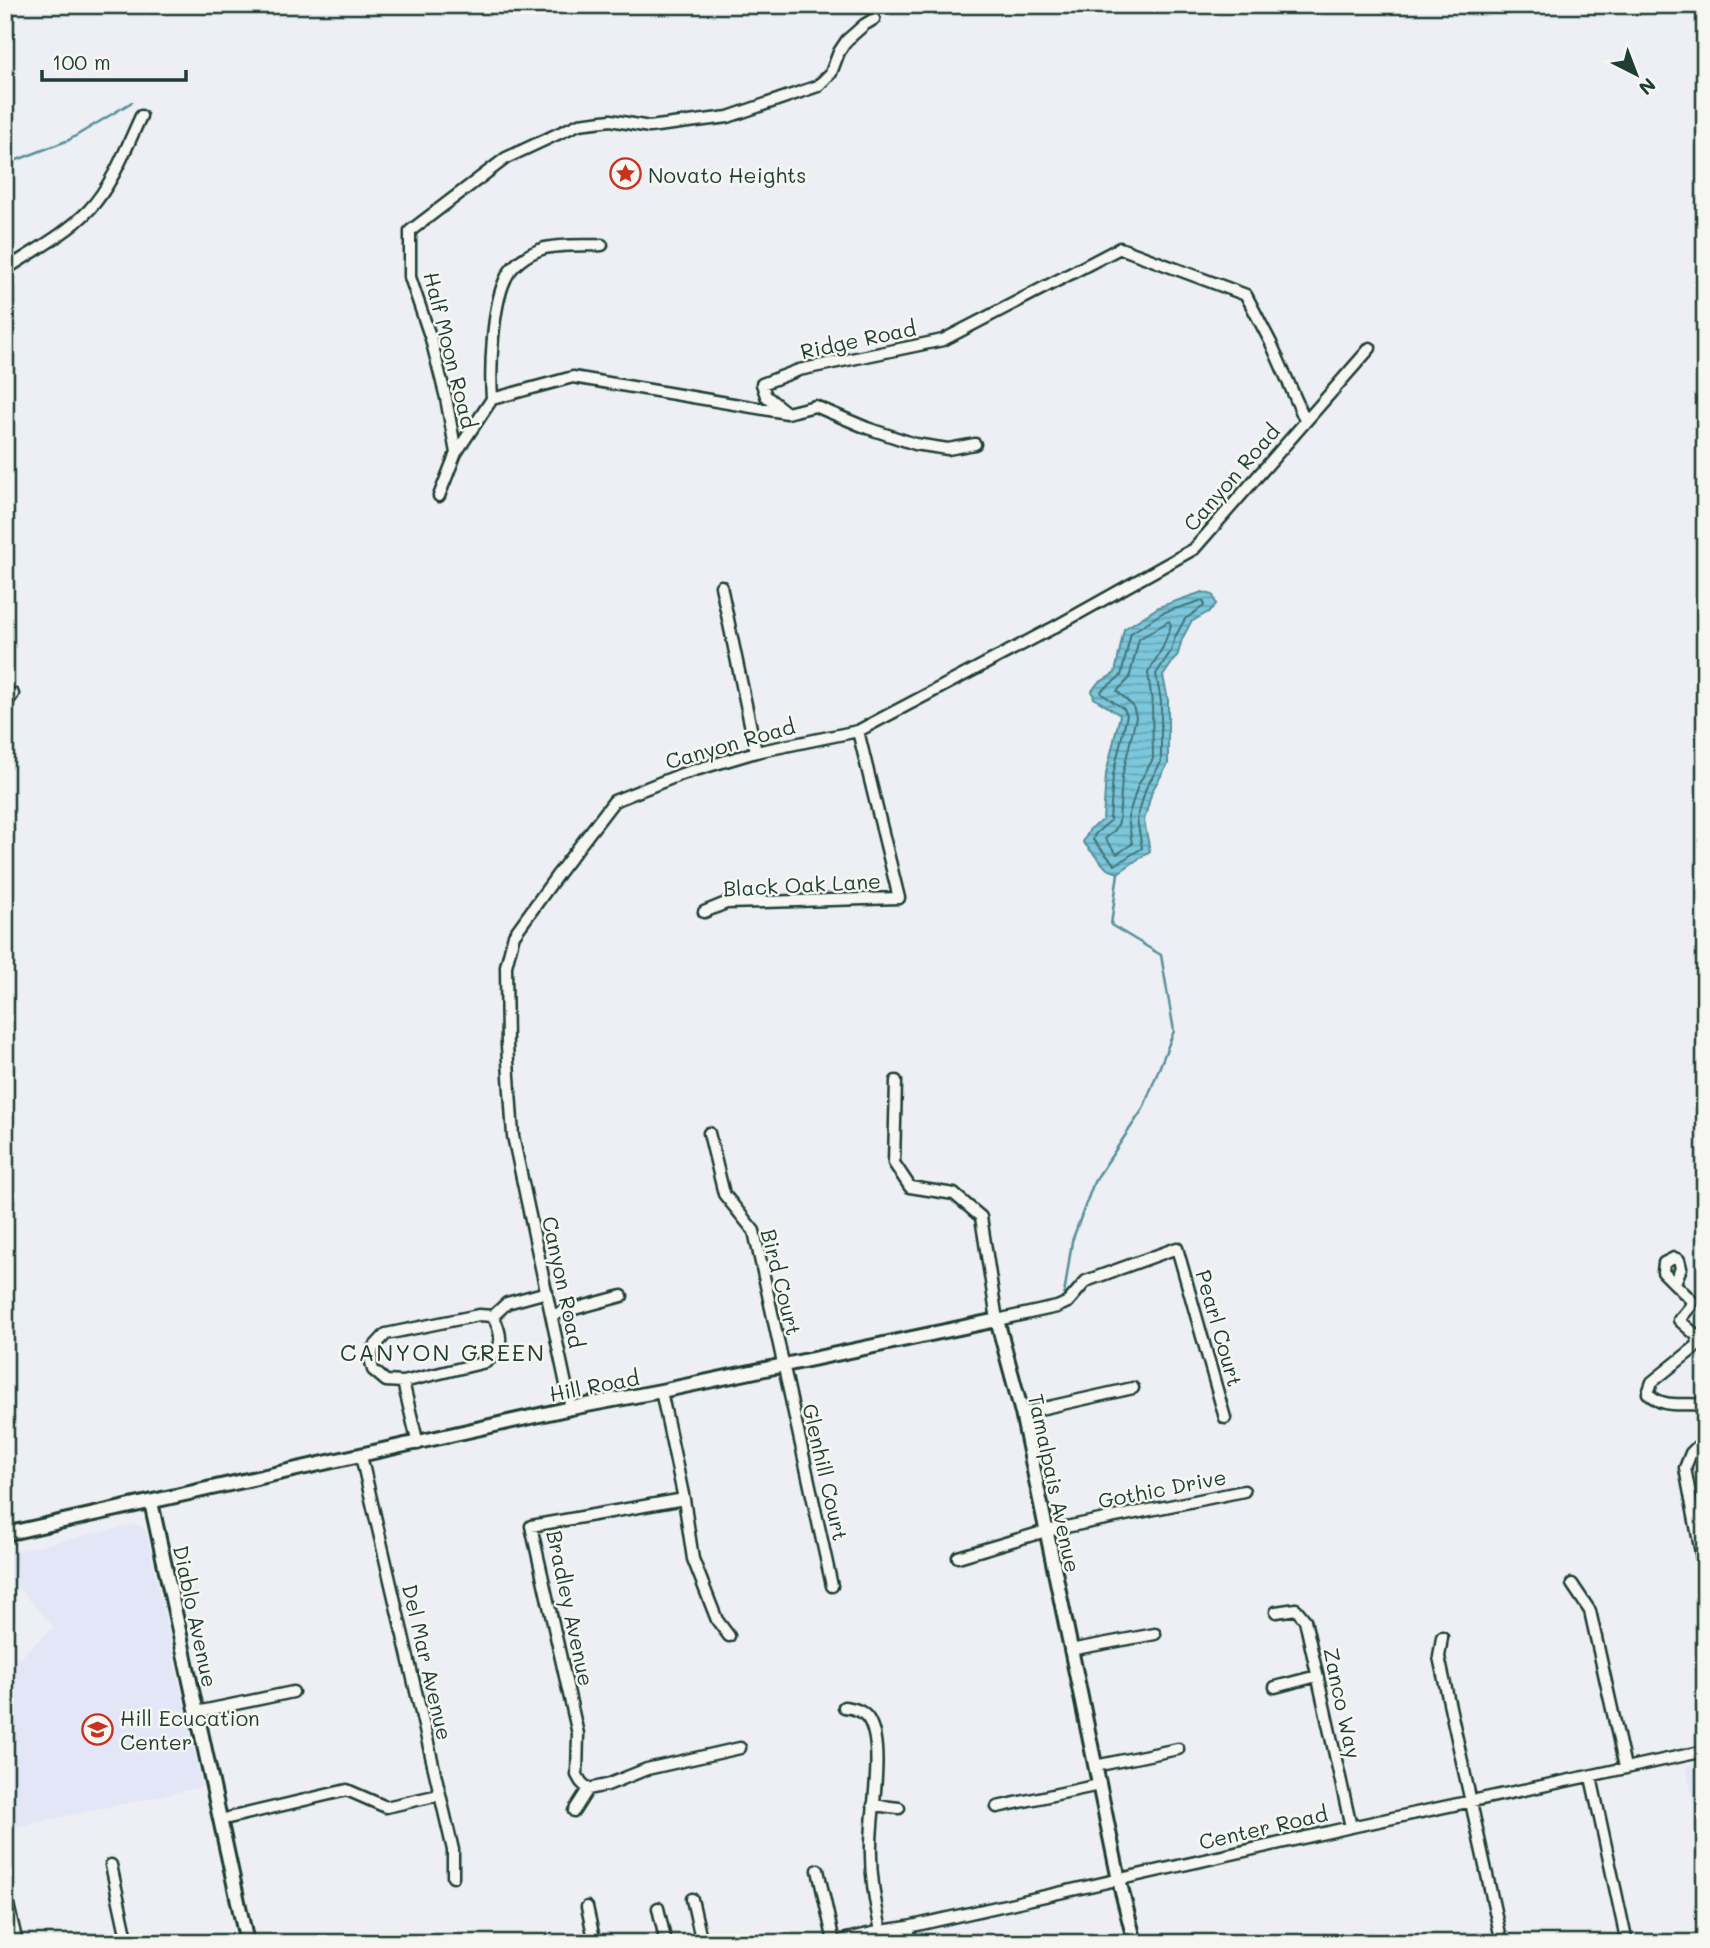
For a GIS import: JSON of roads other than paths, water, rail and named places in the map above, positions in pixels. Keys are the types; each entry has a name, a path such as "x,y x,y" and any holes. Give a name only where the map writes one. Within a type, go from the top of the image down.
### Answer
{"street":[{"name":"Half Moon Road","path":"456,453 440,375 410,278 410,231 506,158 579,124 611,120 649,127 728,117 818,86 831,73 847,40 874,19"},
{"path":"5,271 66,231 89,210 109,184 141,116"},
{"path":"439,496 456,453 492,399 493,350 500,295 505,278 517,263 543,248 602,245"},
{"name":"Ridge Road","path":"787,413 766,396 762,384 799,370 943,340 1120,248 1246,295 1271,343 1305,420"},
{"name":"Canyon Road","path":"571,1408 513,1136 507,1046 506,966 514,935 614,801 682,774 756,752 858,731 1051,629 1194,549 1370,348"},
{"path":"492,399 573,377 787,413 815,406 915,444 948,449 975,444"},
{"path":"721,586 756,752"},
{"path":"5,705 13,694"},
{"name":"Black Oak Lane","path":"704,912 726,904 899,898 858,731"},
{"name":"Tamalpais Avenue","path":"896,1081 894,1163 910,1187 954,1194 981,1217 997,1320 1022,1413 1119,1880 1135,1943"},
{"name":"Bird Court","path":"709,1133 724,1194 754,1231 783,1366"},
{"name":"Hill Road","path":"5,1534 571,1408 783,1366 1056,1307 1068,1302 1086,1281 1177,1248"},
{"name":"Pearl Court","path":"1177,1248 1225,1418"},
{"path":"1675,1283 1692,1301 1679,1320 1697,1336 1698,1345 1652,1382 1648,1393 1654,1399 1667,1404 1705,1405"},
{"path":"494,1316 501,1335 501,1344 494,1357 486,1362 403,1382 386,1381 373,1370 373,1348 381,1338 397,1331 470,1316 494,1316 507,1303 547,1292"},
{"path":"552,1315 622,1296"},
{"name":"Glenhill Court","path":"783,1366 832,1586"},
{"path":"403,1382 418,1444"},
{"path":"1022,1413 1133,1388"},
{"path":"661,1391 684,1499 693,1559 717,1620 729,1636"},
{"path":"1705,1439 1696,1446 1685,1468 1705,1573"},
{"name":"Del Mar Avenue","path":"361,1456 453,1850 453,1877"},
{"name":"Gothic Drive","path":"958,1557 1046,1531 1244,1491"},
{"name":"Bradley Avenue","path":"588,1789 578,1775 578,1734 531,1526 684,1499"},
{"name":"Diablo Avenue","path":"151,1502 247,1943"},
{"path":"1572,1584 1590,1611 1625,1767"},
{"name":"Zanco Way","path":"1276,1612 1296,1609 1305,1620 1351,1827"},
{"path":"1070,1650 1155,1634"},
{"path":"1442,1637 1439,1657 1502,1943"},
{"path":"1275,1687 1317,1676"},
{"path":"197,1712 293,1692"},
{"path":"844,1707 856,1708 869,1719 876,1742 871,1845 872,1883 880,1931"},
{"path":"574,1811 588,1789 607,1785 647,1769 740,1748"},
{"path":"1095,1766 1178,1749"},
{"name":"Center Road","path":"831,1942 1705,1751"},
{"path":"1591,1777 1627,1943"},
{"path":"997,1807 1099,1785"},
{"path":"220,1821 347,1790 386,1807 439,1795"},
{"path":"873,1805 899,1808"},
{"path":"111,1865 128,1943"},
{"path":"818,1870 831,1942"},
{"path":"5,1892 17,1943"},
{"path":"692,1899 702,1943"},
{"path":"587,1907 595,1943"},
{"path":"658,1908 666,1943"},
{"path":"908,1927 911,1943"},
{"path":"1358,1943 1369,1940 1369,1943"}],"water":[{"path":"1202,592 1213,595 1216,604 1210,611 1191,622 1178,654 1163,676 1168,700 1168,764 1152,791 1144,821 1150,851 1118,873 1107,869 1083,842 1090,829 1103,820 1106,774 1120,715 1094,698 1092,691 1097,684 1115,673 1124,629 1159,607"}],"waterway":[{"path":"17,160 69,140 132,102"},
{"path":"1064,1295 1072,1241 1094,1182 1143,1109 1174,1031 1161,955 1111,925 1118,873"}],"place":[{"name":"Novato Heights","path":"625,174"},
{"name":"Hill Ecucation Center","path":"97,1729"}],"district":[{"name":"CANYON GREEN","path":"443,1352"}]}
